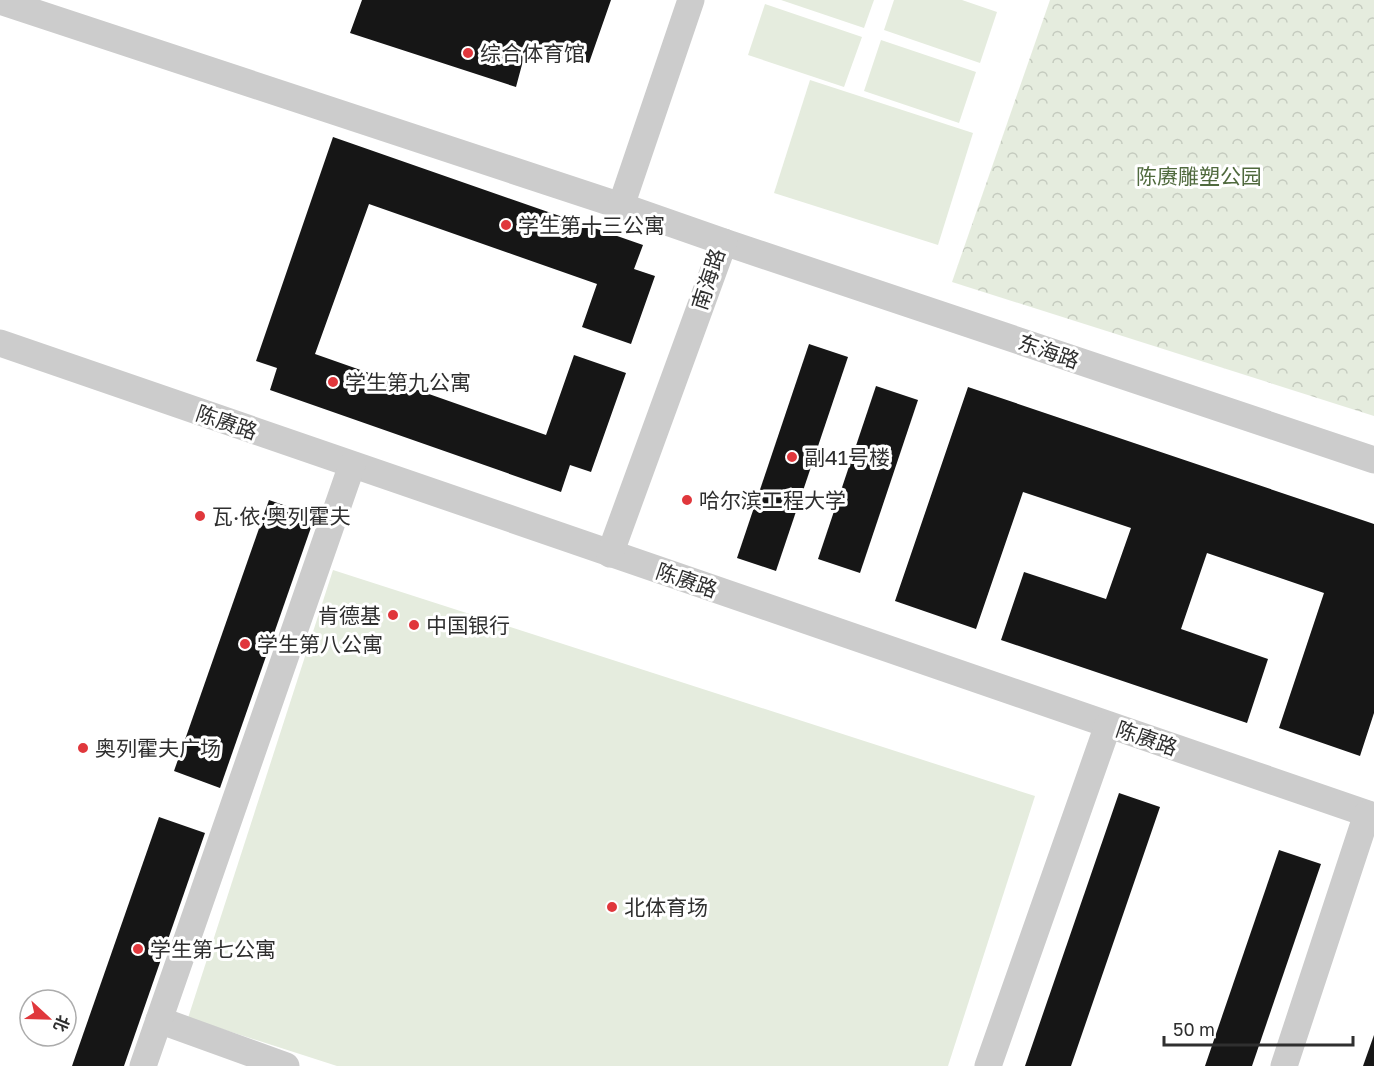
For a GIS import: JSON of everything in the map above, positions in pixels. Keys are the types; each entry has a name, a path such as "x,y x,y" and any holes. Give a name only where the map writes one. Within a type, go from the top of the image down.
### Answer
{"street":[{"path":"621,206 691,0"},
{"name":"南海路","path":"0,1 724,242 610,554"},
{"name":"东海路","path":"724,242 1374,460"},
{"name":"陈赓路","path":"0,344 1371,815"},
{"path":"143,1066 352,465"},
{"path":"988,1066 1108,725"},
{"path":"1284,1066 1371,815"},
{"path":"159,1020 286,1066"}],"green space":[{"path":"781,0 874,0 864,28"},
{"path":"894,0 962,0 997,12 980,63 884,30"},
{"name":"陈赓雕塑公园","path":"1050,0 1374,0 1374,416 952,282"},
{"path":"765,4 862,37 844,87 748,55"},
{"path":"881,40 976,72 959,123 864,91"},
{"path":"810,80 973,133 938,245 774,193"},
{"name":"北体育场","path":"333,570 1035,796 948,1066 337,1066 188,1018"}],"building":[{"name":"综合体育馆","path":"362,0 611,0 589,63 528,42 516,87 350,33"},
{"path":"333,137 643,245 634,269 655,276 631,344 582,327 597,284 369,204 315,354 546,435 574,355 626,373 591,472 570,465 561,492 270,390 277,368 256,361"},
{"name":"副41号楼","path":"809,344 848,357 776,571 737,558"},
{"path":"876,386 918,400 860,573 818,559"},
{"path":"968,387 1374,524 1374,713 1360,756 1279,728 1324,593 1207,553 1181,629 1268,659 1247,723 1001,640 1024,572 1106,599 1131,528 1023,492 976,629 895,601"},
{"name":"学生第八公寓","path":"269,500 315,516 220,788 174,771"},
{"path":"1119,793 1160,807 1071,1066 1025,1066"},
{"name":"学生第七公寓","path":"159,817 205,833 124,1066 72,1066"},
{"path":"1279,850 1321,864 1252,1066 1205,1066"},
{"path":"1374,1035 1374,1066 1363,1066"}],"place":[{"name":"综合体育馆","path":"468,53"},
{"name":"学生第十三公寓","path":"506,225"},
{"name":"学生第九公寓","path":"333,382"},
{"name":"副41号楼","path":"792,457"},
{"name":"哈尔滨工程大学","path":"687,500"},
{"name":"瓦·依·奥列霍夫","path":"200,516"},
{"name":"肯德基","path":"393,615"},
{"name":"中国银行","path":"414,625"},
{"name":"学生第八公寓","path":"245,644"},
{"name":"奥列霍夫广场","path":"83,748"},
{"name":"北体育场","path":"612,907"},
{"name":"学生第七公寓","path":"138,949"}]}
